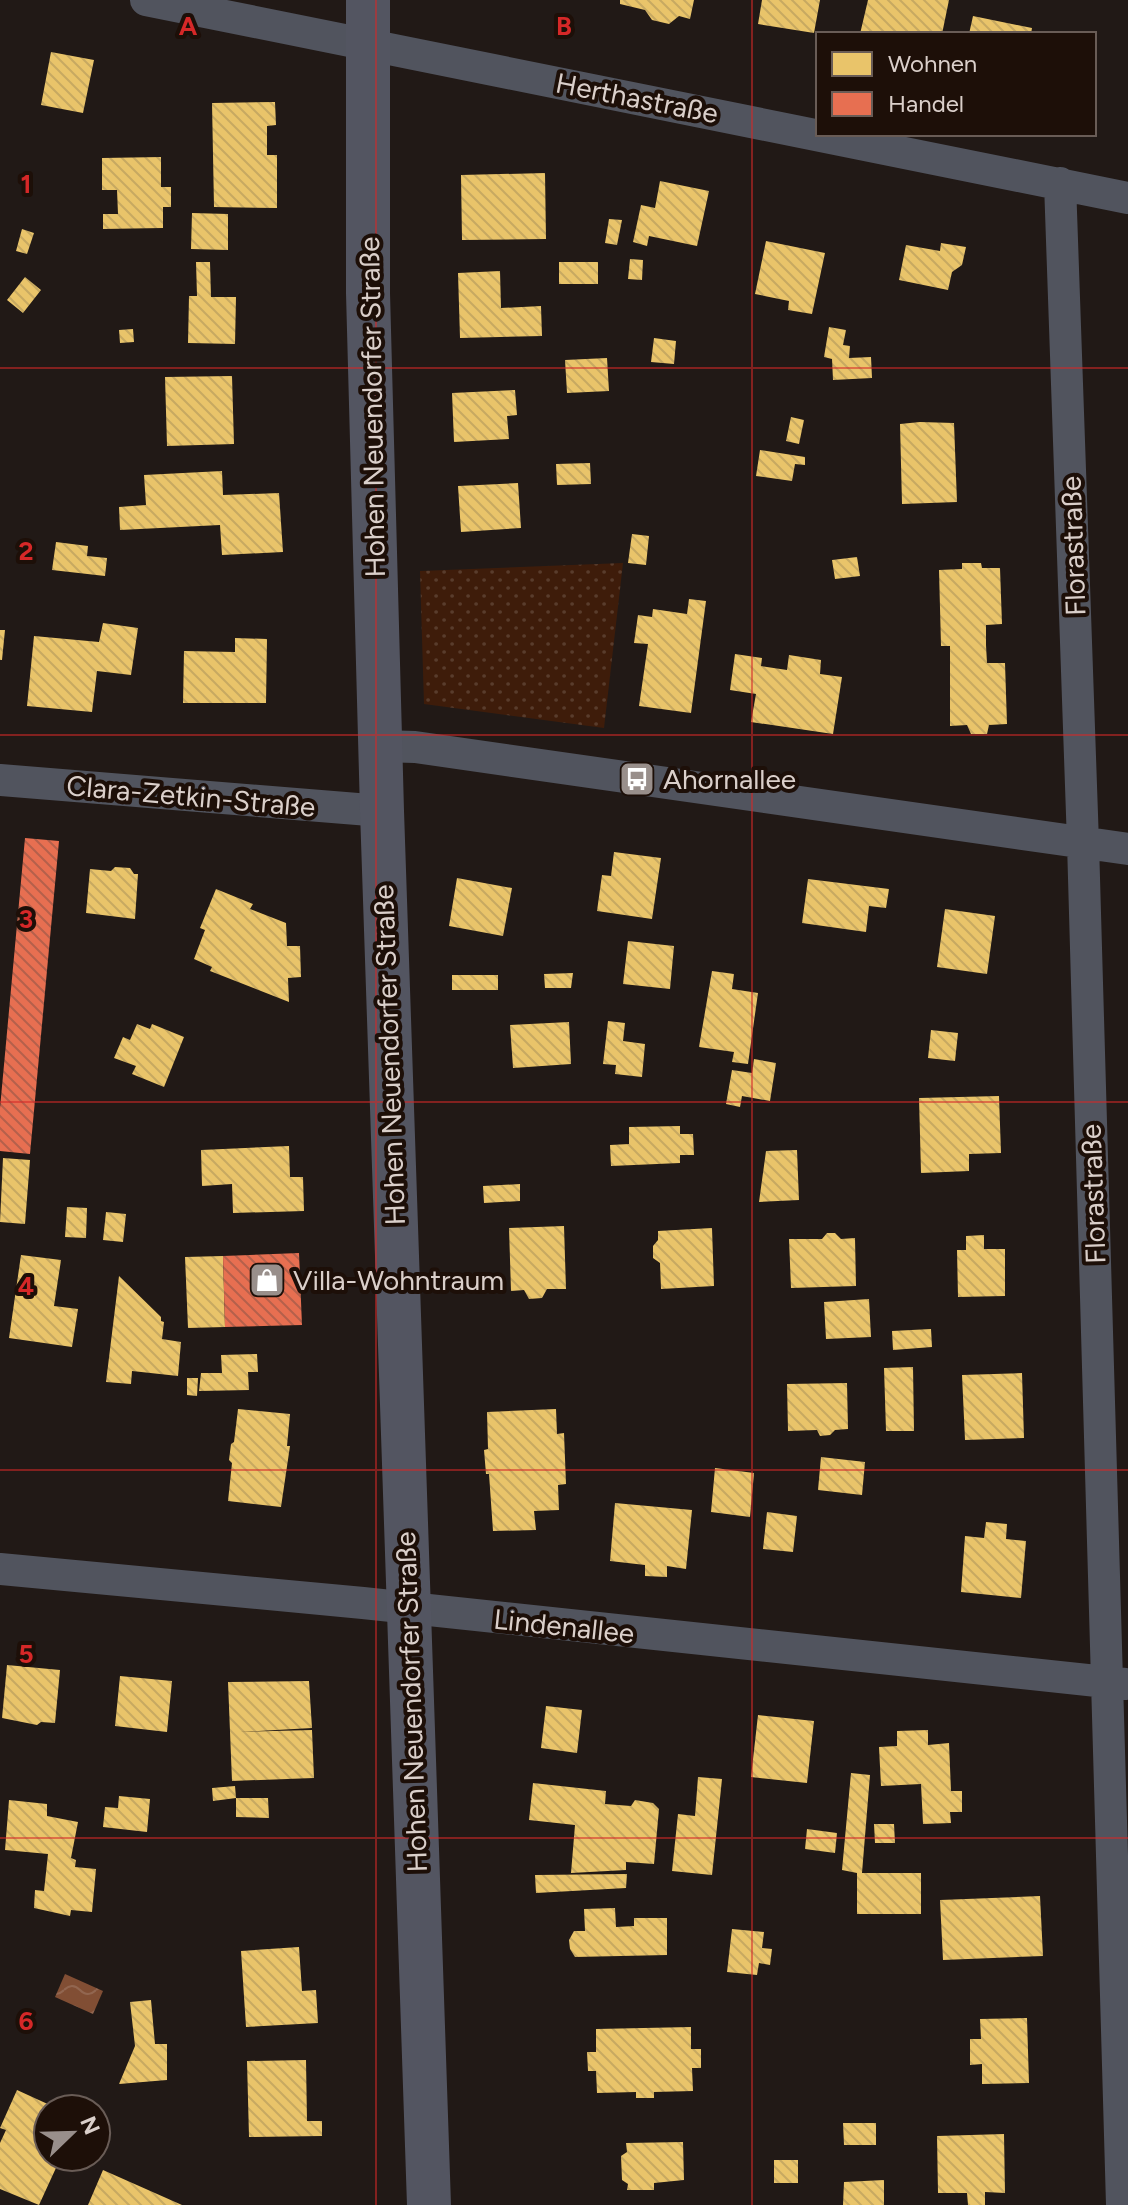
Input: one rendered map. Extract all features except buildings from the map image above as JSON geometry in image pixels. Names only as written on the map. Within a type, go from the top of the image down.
[{"type":"main road","name":"Hohen Neuendorfer Straße","points":[[368,0],[368,293],[380,746],[429,2205]]},
{"type":"street","name":"Herthastraße","points":[[146,0],[816,134]]},
{"type":"street","name":"Herthastraße","points":[[825,136],[1128,198]]},
{"type":"street","name":"Florastraße","points":[[1060,183],[1117,1684],[1122,2205]]},
{"type":"street","points":[[380,746],[415,747],[1128,849]]},
{"type":"street","name":"Clara-Zetkin-Straße","points":[[0,780],[382,811]]},
{"type":"street","name":"Lindenallee","points":[[0,1569],[407,1608],[1117,1684]]},
{"type":"shaded area","points":[[623,563],[604,728],[424,704],[420,571]]},
{"type":"water","points":[[65,1974],[103,1991],[93,2014],[55,1997]]},
{"type":"place","name":"Ahornallee","points":[[637,779]]},
{"type":"place","name":"Villa-Wohntraum","points":[[267,1280]]}]
